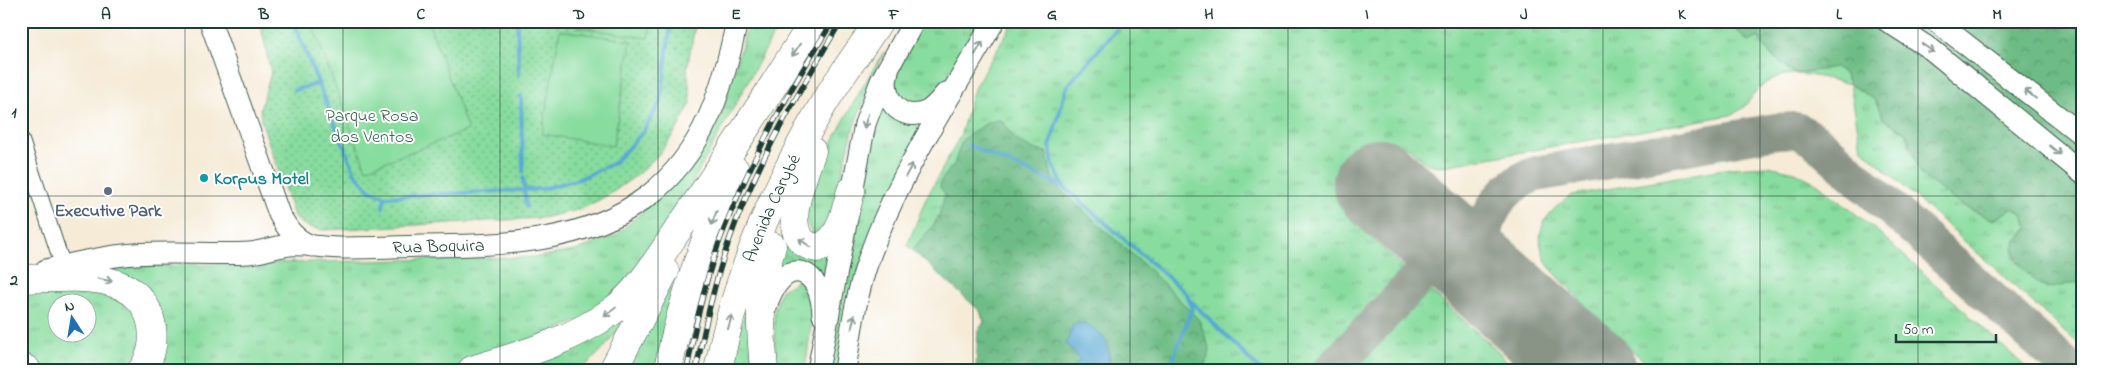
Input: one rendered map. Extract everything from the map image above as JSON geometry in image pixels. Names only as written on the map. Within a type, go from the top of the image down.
[{"type":"highway","points":[[472,370],[577,334],[613,311],[645,277],[704,192],[814,21]]},
{"type":"highway","points":[[851,191],[834,239],[823,247],[817,248],[804,243],[798,237],[793,223],[805,172],[828,110],[855,58],[879,21]]},
{"type":"highway","name":"Avenida Carybé","points":[[718,370],[734,307],[759,231],[799,148],[824,103],[855,58]]},
{"type":"highway","points":[[668,370],[676,331],[717,210],[746,144],[779,78]]},
{"type":"highway","points":[[763,361],[760,307],[761,288],[799,148]]},
{"type":"highway","points":[[614,370],[704,192]]},
{"type":"highway","points":[[21,278],[107,280],[133,294],[147,311],[153,333],[153,345],[150,356],[142,370]]},
{"type":"highway","points":[[593,370],[614,345],[660,280]]},
{"type":"highway","points":[[21,367],[27,370]]},
{"type":"main road","points":[[210,21],[279,214],[293,236],[302,242],[317,247]]},
{"type":"main road","name":"Rua Boquira","points":[[21,278],[63,266],[133,254],[265,251],[288,246],[461,246],[562,235],[588,228],[614,217],[648,196],[691,151],[716,104],[728,67],[737,21]]},
{"type":"main road","points":[[818,370],[859,150],[873,98],[914,21]]},
{"type":"main road","points":[[845,370],[852,323],[868,258],[898,190],[994,21]]},
{"type":"main road","points":[[1888,21],[1932,50],[2082,173]]},
{"type":"main road","points":[[1936,21],[2082,135]]},
{"type":"main road","points":[[892,60],[885,84],[888,97],[897,109],[911,114],[919,114],[934,107],[964,74]]},
{"type":"main road","points":[[265,251],[276,243],[280,236],[279,214]]},
{"type":"main road","points":[[763,361],[764,320],[769,297],[778,281],[790,273],[806,274],[812,278],[819,289],[824,342]]},
{"type":"street","points":[[21,139],[63,266]]},
{"type":"green space","name":"Parque Rosa dos Ventos","points":[[260,21],[696,21],[687,68],[691,103],[676,131],[658,155],[637,175],[610,194],[582,209],[542,218],[323,230],[304,224],[294,216],[261,120],[260,110],[271,73]]},
{"type":"green space","points":[[311,21],[428,21],[468,130],[366,169]]},
{"type":"green space","points":[[580,21],[651,21],[648,38],[579,27]]},
{"type":"green space","points":[[749,21],[781,21],[673,218],[647,261],[600,312],[486,359],[450,370],[149,370],[159,342],[100,267],[536,257],[575,251],[617,235],[686,171],[721,115]]},
{"type":"green space","points":[[922,21],[981,21],[940,89],[934,96],[916,106],[899,100],[894,78]]},
{"type":"green space","points":[[1014,21],[1726,21],[1749,42],[1758,37],[1768,52],[1795,74],[1835,66],[1843,72],[1850,84],[1816,76],[1792,74],[1781,76],[1761,87],[1744,107],[1730,115],[1450,165],[1436,166],[1426,163],[1408,147],[1346,215],[1409,272],[1409,276],[1321,370],[1203,370],[1210,350],[1199,320],[1155,275],[1058,188],[1052,178],[1046,152],[1031,148],[1020,142],[1002,121],[987,123],[962,141],[954,165],[942,179],[940,187],[946,193],[938,217],[929,232],[912,250],[907,246],[925,201],[960,136],[975,86]]},
{"type":"green space","points":[[1726,21],[2082,21],[2082,286],[2076,282],[2047,289],[2028,274],[2018,262],[2015,248],[2016,240],[2023,236],[2028,226],[2021,213],[2012,208],[1994,220],[1961,205],[1920,174],[1906,133],[1884,119],[1875,100],[1850,84],[1843,72],[1835,67],[1795,74],[1768,52],[1759,37],[1749,42]]},
{"type":"green space","points":[[560,30],[631,41],[613,146],[542,134]]},
{"type":"green space","points":[[884,52],[855,123],[828,227],[825,233],[812,235],[805,217],[807,203],[814,183],[837,133]]},
{"type":"green space","points":[[1850,84],[1875,100],[1884,119],[1906,133],[1911,153],[1961,205],[1994,220],[2012,208],[2021,213],[2028,226],[2013,249],[2016,261],[2047,289],[2076,282],[2082,286],[2082,347],[1861,148]]},
{"type":"green space","points":[[880,107],[887,112],[925,121],[836,370],[829,370],[862,178]]},
{"type":"green space","points":[[997,120],[1002,121],[1020,142],[1031,148],[1046,152],[1052,178],[1058,188],[1155,275],[1199,320],[1210,350],[1203,370],[976,370],[978,331],[984,322],[980,311],[912,250],[938,220],[945,194],[940,187],[942,179],[954,165],[962,140],[987,123]]},
{"type":"green space","points":[[1768,166],[1795,172],[1818,184],[1876,230],[2029,370],[1654,370],[1608,329],[1549,267],[1541,245],[1540,235],[1542,226],[1553,210],[1572,195],[1730,168]]},
{"type":"green space","points":[[784,232],[833,254],[828,280],[815,269],[801,264],[787,264],[771,271]]},
{"type":"green space","points":[[798,281],[807,288],[813,312],[805,370],[776,370],[774,312],[781,290]]},
{"type":"green space","points":[[92,285],[136,310],[145,335],[129,370],[49,370],[21,358],[21,287]]},
{"type":"green space","points":[[1421,285],[1424,285],[1498,351],[1514,370],[1342,370]]},
{"type":"green space","points":[[669,287],[675,289],[656,370],[623,370]]},
{"type":"green space","points":[[746,308],[750,309],[752,370],[730,370]]},
{"type":"green space","points":[[618,319],[622,324],[604,348],[581,370],[497,370]]},
{"type":"water","points":[[1084,323],[1103,336],[1106,341],[1109,353],[1109,370],[1071,370],[1080,360],[1066,344],[1073,324]]},
{"type":"waterway","points":[[293,21],[355,173],[370,190],[385,197],[542,189],[579,179],[614,163],[643,132],[661,101],[671,21]]},
{"type":"waterway","points":[[517,21],[519,75]]},
{"type":"waterway","points":[[1124,21],[1067,86],[1050,146],[1053,165],[1064,187],[1187,294],[1192,309],[1169,370]]},
{"type":"waterway","points":[[294,90],[318,84]]},
{"type":"waterway","points":[[521,96],[523,171]]},
{"type":"waterway","points":[[968,145],[1064,187]]},
{"type":"waterway","points":[[523,178],[526,207]]},
{"type":"waterway","points":[[383,207],[385,197]]},
{"type":"waterway","points":[[1191,301],[1260,370]]},
{"type":"taxiway","points":[[1510,297],[1493,276],[1487,260],[1486,229],[1490,214],[1498,201],[1508,190],[1521,181],[1536,174],[1776,131],[1796,130],[1815,140],[2071,370]]},
{"type":"taxiway","points":[[1331,370],[1436,259],[1450,250],[1458,253]]},
{"type":"taxiway","points":[[1538,323],[1549,347],[1548,370]]},
{"type":"taxiway","points":[[1559,370],[1572,366],[1589,370]]},
{"type":"runway","points":[[1378,183],[1591,370]]},
{"type":"railway","points":[[687,370],[705,286],[732,209],[771,126],[833,21]]},
{"type":"railway","points":[[696,370],[714,289],[740,212],[779,128],[841,21]]},
{"type":"place","name":"Korpus Motel","points":[[204,178]]},
{"type":"place","name":"Executive Park","points":[[108,191]]}]
